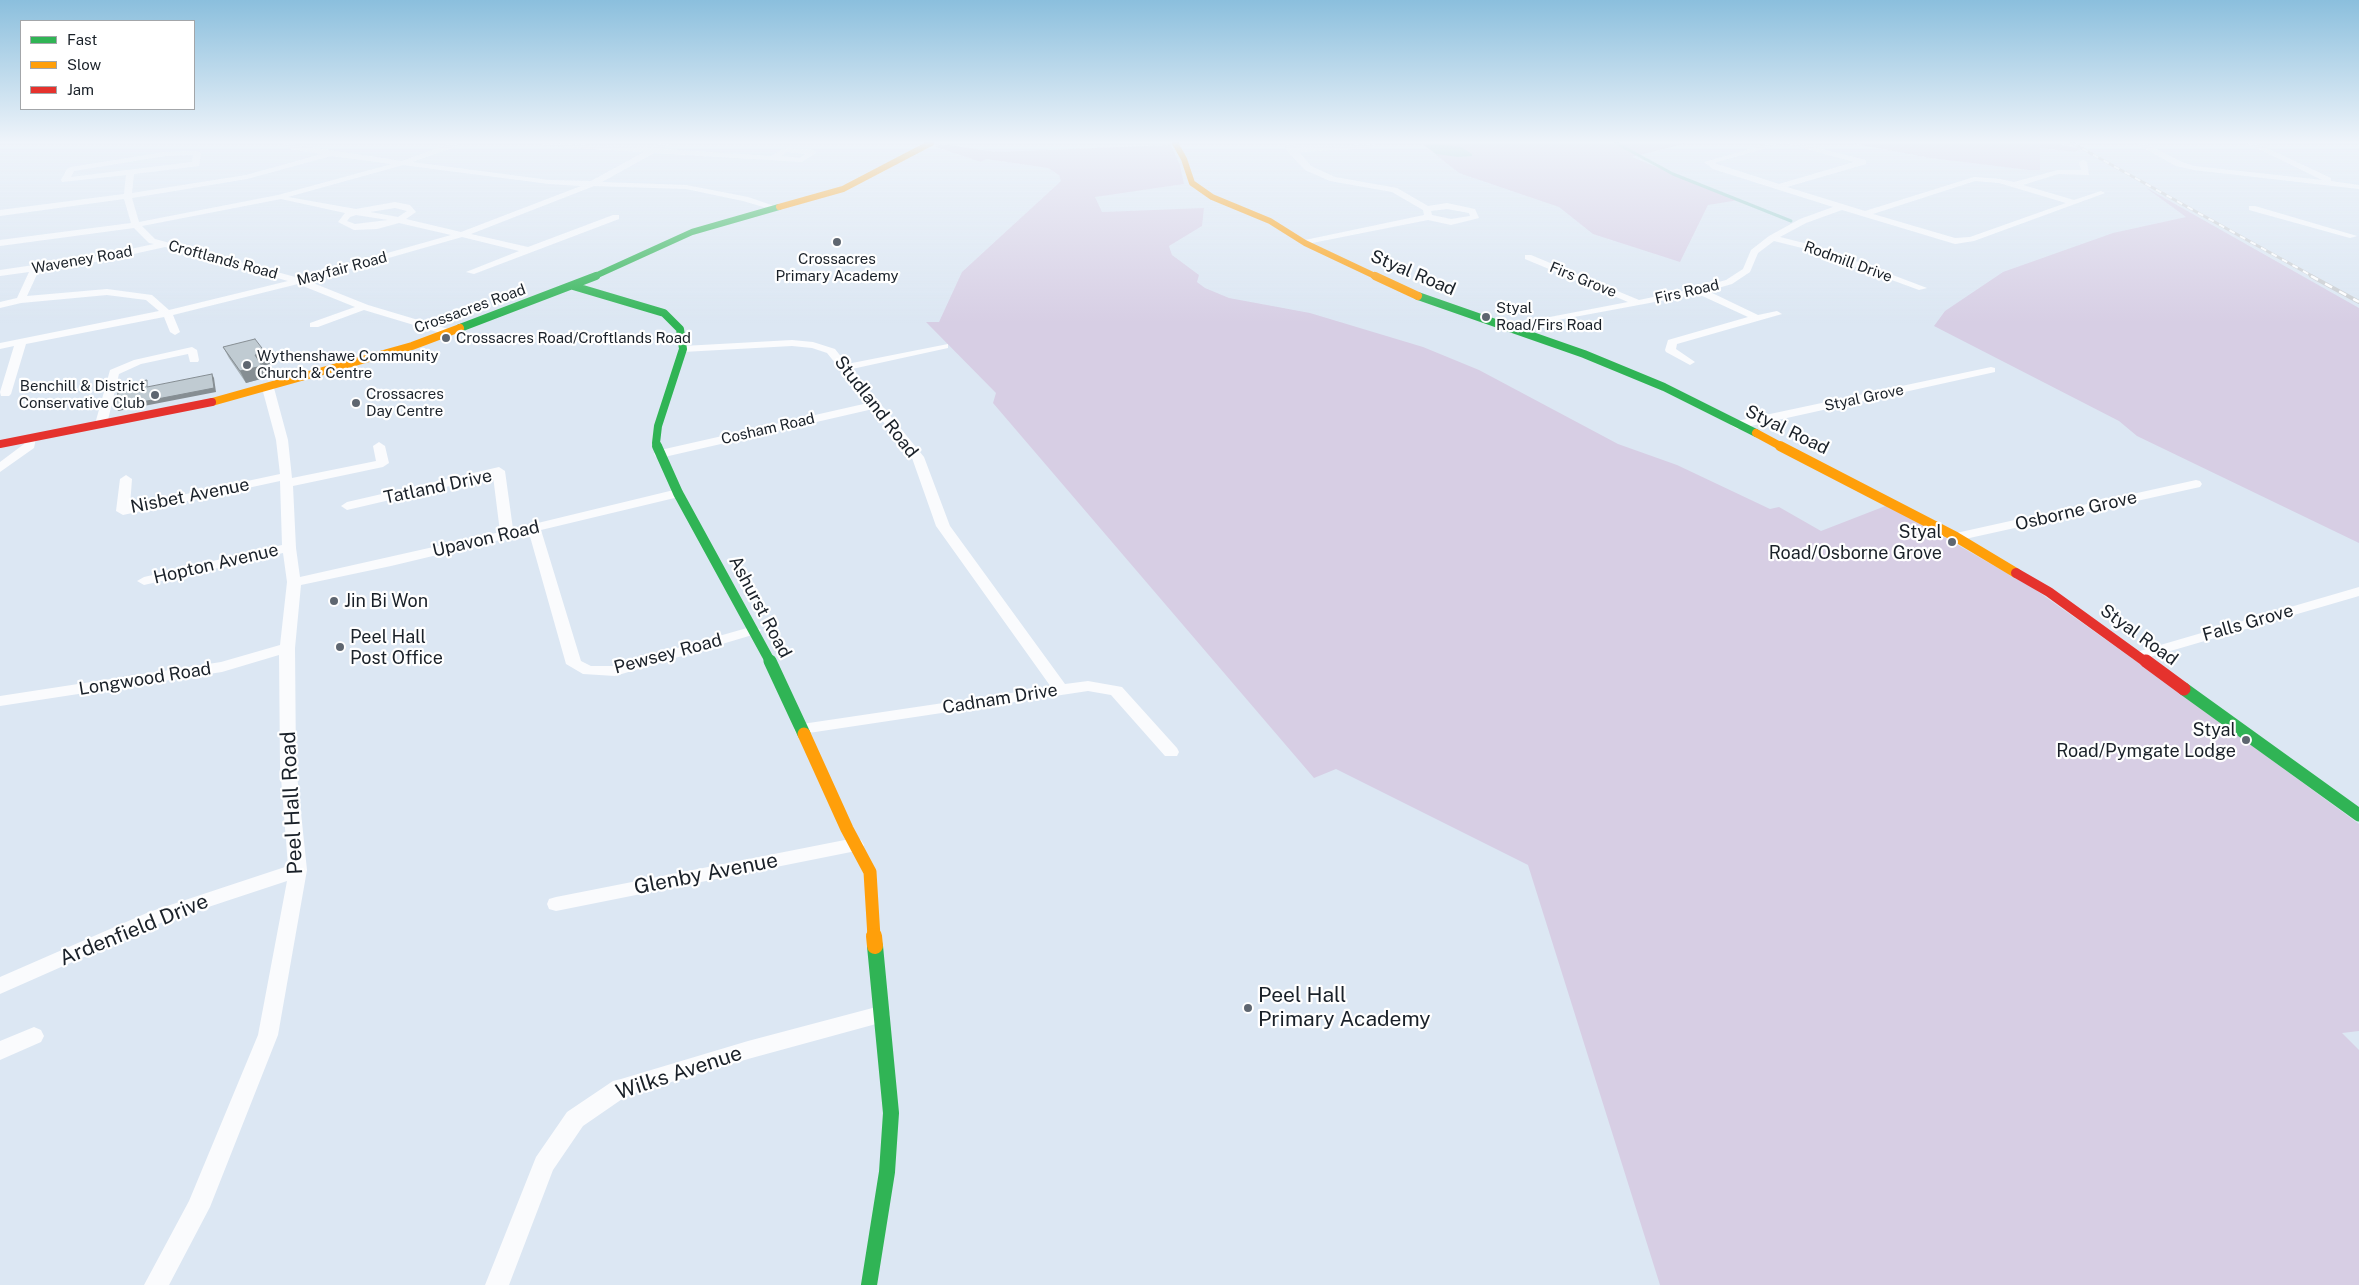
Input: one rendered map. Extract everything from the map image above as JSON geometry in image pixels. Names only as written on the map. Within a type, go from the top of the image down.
[{"type":"street","points":[[0,213],[86,203]]},
{"type":"street","points":[[129,203],[136,225]]},
{"type":"street","points":[[0,243],[136,225],[252,203]]},
{"type":"street","points":[[306,203],[399,220],[527,250]]},
{"type":"street","name":"Mayfair Road","points":[[0,346],[167,313],[299,281],[464,234],[544,203]]},
{"type":"street","points":[[757,203],[774,209]]},
{"type":"street","name":"Crossacres Road","points":[[0,444],[172,411],[268,388],[391,353],[451,333],[573,286],[692,232],[795,203]]},
{"type":"street","name":"Styal Road","points":[[1226,203],[1270,221],[1304,243],[1422,298],[1584,354],[1664,387],[1854,482],[1956,537],[2049,592],[2359,815]]},
{"type":"street","points":[[1304,243],[1428,213],[1413,203]]},
{"type":"street","points":[[1828,203],[1945,240],[1964,240],[2070,203]]},
{"type":"street","points":[[1864,214],[1899,203]]},
{"type":"street","points":[[395,205],[410,208],[412,212],[399,220],[365,227],[354,227],[342,222],[347,215],[356,212],[395,205]]},
{"type":"street","name":"Firs Road","points":[[1508,328],[1699,291],[1729,282],[1747,270],[1754,252],[1772,238],[1804,221],[1841,207]]},
{"type":"street","points":[[2252,208],[2356,239]]},
{"type":"street","points":[[471,272],[616,217]]},
{"type":"street","name":"Croftlands Road","points":[[136,225],[152,241],[299,281],[364,307],[451,333]]},
{"type":"street","name":"Rodmill Drive","points":[[1772,238],[1813,248],[1922,288]]},
{"type":"street","name":"Waveney Road","points":[[0,273],[102,258],[163,244]]},
{"type":"street","name":"Firs Grove","points":[[1528,257],[1639,303]]},
{"type":"street","points":[[21,300],[35,268]]},
{"type":"street","points":[[573,286],[664,313],[680,329],[683,348]]},
{"type":"street","points":[[1699,291],[1757,318]]},
{"type":"street","points":[[0,305],[21,300],[107,292],[149,297],[167,313],[175,332]]},
{"type":"street","points":[[314,325],[364,307]]},
{"type":"street","points":[[1657,348],[1671,346],[1757,318],[1777,314]]},
{"type":"street","points":[[5,394],[21,342]]},
{"type":"street","name":"Studland Road","points":[[683,348],[792,344],[813,345],[831,351],[918,457],[943,526],[1061,690]]},
{"type":"street","points":[[846,367],[944,346]]},
{"type":"street","points":[[1671,346],[1690,362]]},
{"type":"street","name":"Ashurst Road","points":[[683,348],[658,426],[656,443],[678,493],[754,630],[855,845],[870,872],[880,1015],[891,1113],[887,1172],[869,1285]]},
{"type":"street","points":[[101,424],[114,372],[138,362],[192,350],[194,360]]},
{"type":"street","name":"Styal Grove","points":[[1737,425],[1991,370]]},
{"type":"street","name":"Peel Hall Road","points":[[156,1285],[198,1207],[268,1035],[298,870],[288,765],[287,648],[294,582],[289,548],[287,479],[282,440],[268,388]]},
{"type":"street","name":"Cosham Road","points":[[660,454],[876,405]]},
{"type":"street","points":[[0,468],[30,445],[30,438]]},
{"type":"street","points":[[287,479],[383,463],[379,446]]},
{"type":"street","name":"Tatland Drive","points":[[347,506],[499,471],[507,534]]},
{"type":"street","name":"Nisbet Avenue","points":[[126,479],[123,511],[287,479]]},
{"type":"street","name":"Osborne Grove","points":[[1956,537],[2196,484]]},
{"type":"street","name":"Upavon Road","points":[[294,582],[534,528],[678,493]]},
{"type":"street","name":"Pewsey Road","points":[[534,528],[574,664],[588,671],[615,671],[754,630]]},
{"type":"street","name":"Hopton Avenue","points":[[144,581],[289,548]]},
{"type":"street","name":"Falls Grove","points":[[2138,656],[2359,591]]},
{"type":"street","name":"Longwood Road","points":[[0,701],[222,667],[287,648]]},
{"type":"street","name":"Cadnam Drive","points":[[802,730],[1088,686],[1116,691],[1171,752]]},
{"type":"street","name":"Glenby Avenue","points":[[556,904],[855,845]]},
{"type":"street","name":"Ardenfield Drive","points":[[0,986],[156,917],[298,870]]},
{"type":"street","name":"Wilks Avenue","points":[[497,1285],[544,1164],[575,1119],[621,1088],[748,1050],[880,1015]]},
{"type":"street","points":[[0,1051],[34,1036]]},
{"type":"shaded area","points":[[1037,203],[1098,203],[1102,212],[1204,208],[1202,226],[1169,246],[1172,255],[1199,275],[1197,282],[1205,288],[1229,298],[1310,313],[1423,347],[1479,370],[1618,444],[1677,465],[1770,509],[1779,507],[1821,531],[1888,505],[2033,588],[2171,686],[2359,824],[2359,1031],[2342,1033],[2359,1050],[2359,1285],[1660,1285],[1528,865],[1336,769],[1314,778],[993,403],[996,393],[926,322],[939,322],[962,272]]},
{"type":"shaded area","points":[[1547,203],[1721,203],[1708,205],[1680,262],[1593,234],[1559,207]]},
{"type":"shaded area","points":[[2167,203],[2173,203],[2359,308],[2359,543],[2137,436],[2119,421],[1934,326],[1945,311],[2003,272],[2113,233],[2186,217]]},
{"type":"building","points":[[255,339],[265,352],[255,355],[262,366],[240,371],[223,347]]},
{"type":"building","name":"Benchill & District Conservative Club","points":[[212,374],[214,388],[116,407],[119,385],[147,380],[147,387]]},
{"type":"waterway","points":[[1746,203],[1791,221]]},
{"type":"railway","points":[[2180,203],[2314,277]]},
{"type":"railway","points":[[2311,276],[2359,302]]},
{"type":"traffic: fast","points":[[460,328],[573,286],[692,232],[779,207]]},
{"type":"traffic: fast","points":[[573,286],[664,313],[680,329],[683,349],[658,426],[656,443],[678,493],[780,680],[804,734]]},
{"type":"traffic: fast","points":[[1418,296],[1584,354],[1664,387],[1756,433]]},
{"type":"traffic: fast","points":[[2184,689],[2359,815]]},
{"type":"traffic: fast","points":[[869,1285],[887,1172],[891,1113],[880,1015],[875,946]]},
{"type":"traffic: slow","points":[[779,207],[793,203]]},
{"type":"traffic: slow","points":[[1226,203],[1270,221],[1305,243],[1418,296]]},
{"type":"traffic: slow","points":[[212,402],[268,388],[412,346],[460,328]]},
{"type":"traffic: slow","points":[[1756,433],[1956,537],[2016,573]]},
{"type":"traffic: slow","points":[[804,734],[847,829],[870,872],[875,946]]},
{"type":"traffic: jam","points":[[0,444],[212,402]]},
{"type":"traffic: jam","points":[[2016,573],[2049,592],[2184,689]]},
{"type":"place","name":"Crossacres Primary Academy","points":[[837,242]]},
{"type":"place","name":"Styal Road/Firs Road","points":[[1486,317]]},
{"type":"place","name":"Crossacres Road/Croftlands Road","points":[[446,338]]},
{"type":"place","name":"Wythenshawe Community Church & Centre","points":[[247,365]]},
{"type":"place","name":"Benchill & District Conservative Club","points":[[155,395]]},
{"type":"place","name":"Crossacres Day Centre","points":[[356,403]]},
{"type":"place","name":"Styal Road/Osborne Grove","points":[[1952,542]]},
{"type":"place","name":"Jin Bi Won","points":[[334,601]]},
{"type":"place","name":"Peel Hall Post Office","points":[[340,647]]},
{"type":"place","name":"Styal Road/Pymgate Lodge","points":[[2246,740]]},
{"type":"place","name":"Peel Hall Primary Academy","points":[[1248,1008]]}]
